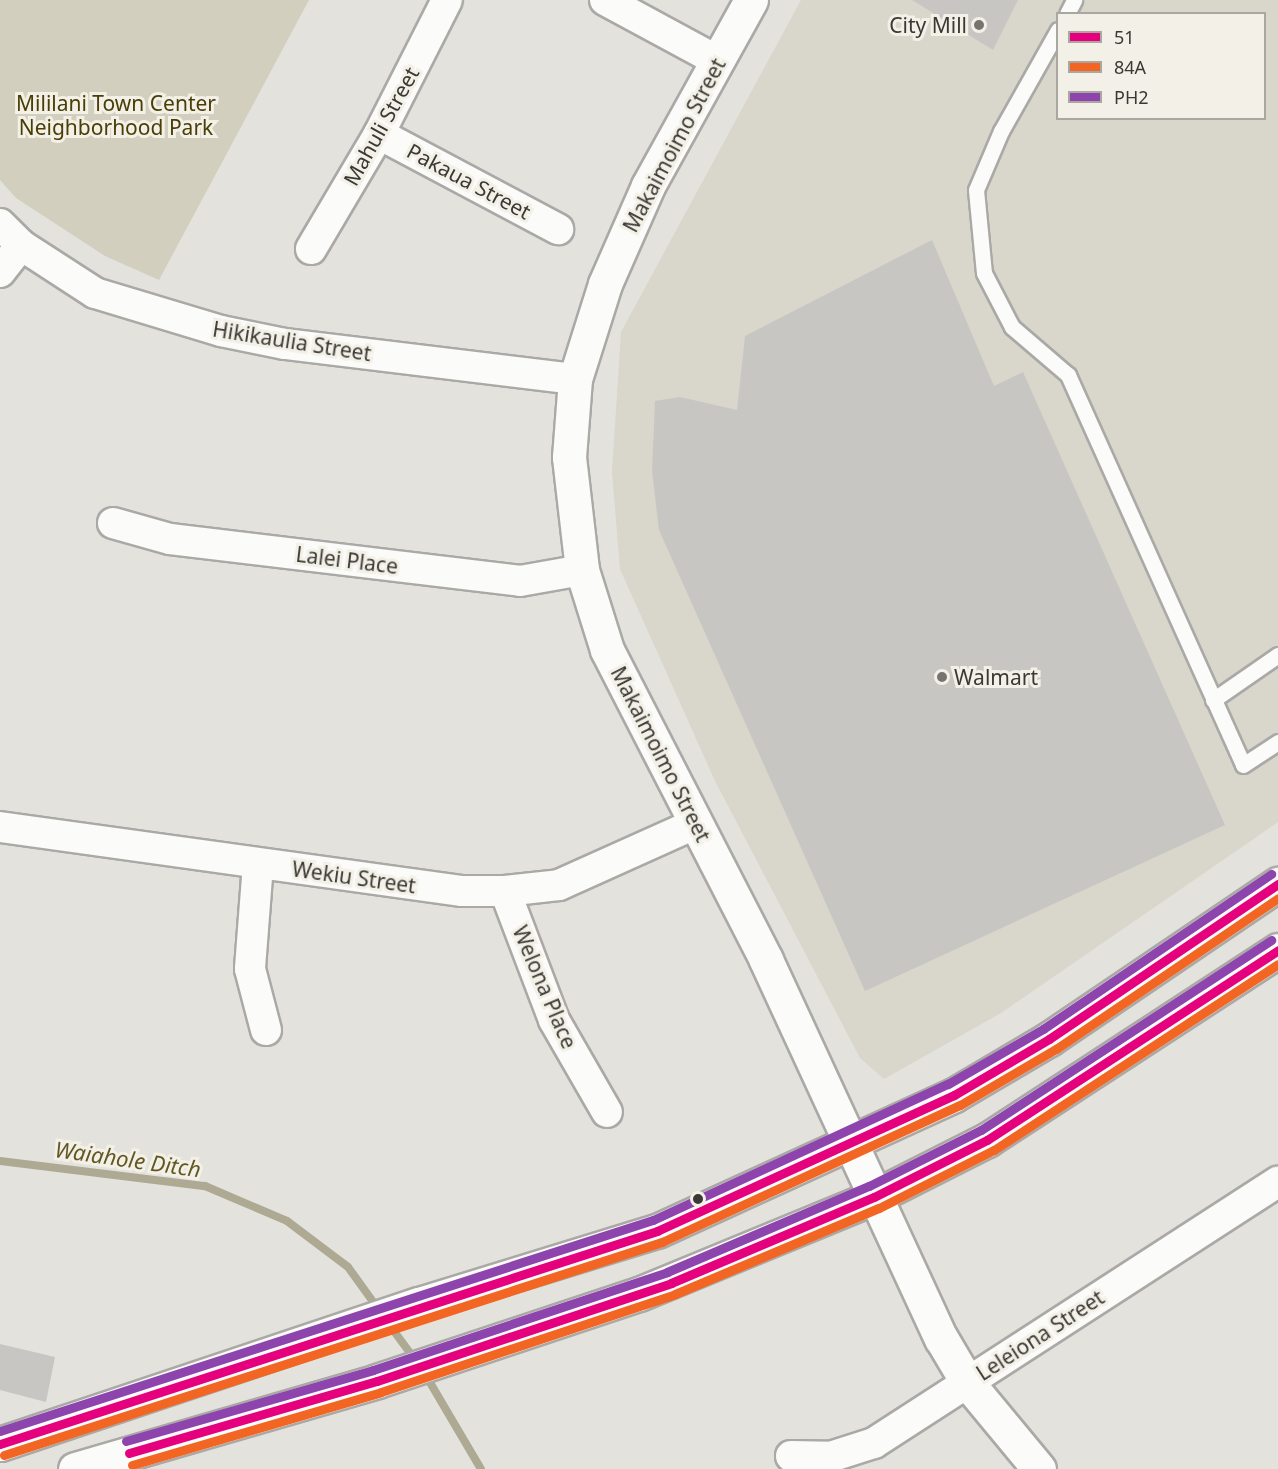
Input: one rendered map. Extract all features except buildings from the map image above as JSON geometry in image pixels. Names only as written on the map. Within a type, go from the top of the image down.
[{"type":"main road","name":"Makaimoimo Street","points":[[751,0],[648,186],[605,284],[575,379],[569,457],[582,570],[607,650],[697,823],[853,1143],[874,1197],[967,1382],[1039,1469]]},
{"type":"main road","points":[[0,1444],[419,1304],[657,1231],[954,1095],[1049,1039],[1278,884]]},
{"type":"main road","points":[[75,1469],[377,1382],[671,1283],[874,1197],[987,1140],[1278,950]]},
{"type":"street","name":"Mahuli Street","points":[[311,249],[379,134],[447,0]]},
{"type":"street","points":[[605,0],[718,61]]},
{"type":"street","name":"Pakaua Street","points":[[379,134],[558,229]]},
{"type":"street","name":"Hikikaulia Street","points":[[0,224],[21,245],[95,293],[221,331],[285,344],[575,379]]},
{"type":"street","points":[[0,272],[21,245]]},
{"type":"street","name":"Lalei Place","points":[[113,523],[170,539],[520,581],[582,570]]},
{"type":"street","name":"Wekiu Street","points":[[0,827],[461,891],[505,891],[559,885],[697,823]]},
{"type":"street","points":[[258,864],[250,969],[266,1030]]},
{"type":"street","name":"Welona Place","points":[[505,891],[554,1020],[607,1112]]},
{"type":"street","name":"Leleiona Street","points":[[790,1456],[830,1456],[874,1443],[1278,1182]]},
{"type":"lane","points":[[1056,34],[976,190],[984,273],[1012,327],[1068,375],[1243,765],[1278,741]]},
{"type":"lane","points":[[1213,700],[1278,655]]},
{"type":"shaded area","points":[[801,0],[1278,0],[1278,822],[1001,1013],[884,1079],[860,1058],[715,781],[620,569],[612,472],[621,332]]},
{"type":"green space","name":"Mililani Town Center Neighborhood Park","points":[[0,0],[309,0],[159,280],[105,256],[16,198],[0,180]]},
{"type":"waterway","name":"Waiahole Ditch","points":[[0,1161],[205,1186],[287,1221],[348,1267],[379,1310]]},
{"type":"waterway","name":"Waiahole Ditch","points":[[388,1323],[416,1361]]},
{"type":"waterway","name":"Waiahole Ditch","points":[[425,1374],[481,1469]]},
{"type":"transit line","name":"PH2","points":[[0,1431],[653,1220],[948,1084],[1043,1029],[1271,874]]},
{"type":"transit line","name":"51","points":[[0,1444],[657,1231],[954,1095],[1049,1039],[1278,884]]},
{"type":"transit line","name":"84A","points":[[4,1455],[662,1242],[960,1105],[1056,1049],[1278,898]]},
{"type":"transit line","name":"PH2","points":[[126,1441],[373,1370],[667,1272],[869,1186],[981,1130],[1271,940]]},
{"type":"transit line","name":"51","points":[[129,1453],[377,1381],[671,1283],[874,1197],[987,1140],[1278,950]]},
{"type":"transit line","name":"84A","points":[[132,1465],[381,1392],[675,1294],[879,1208],[994,1150],[1278,964]]},
{"type":"place","name":"City Mill","points":[[979,25]]},
{"type":"place","name":"Walmart","points":[[942,677]]}]
